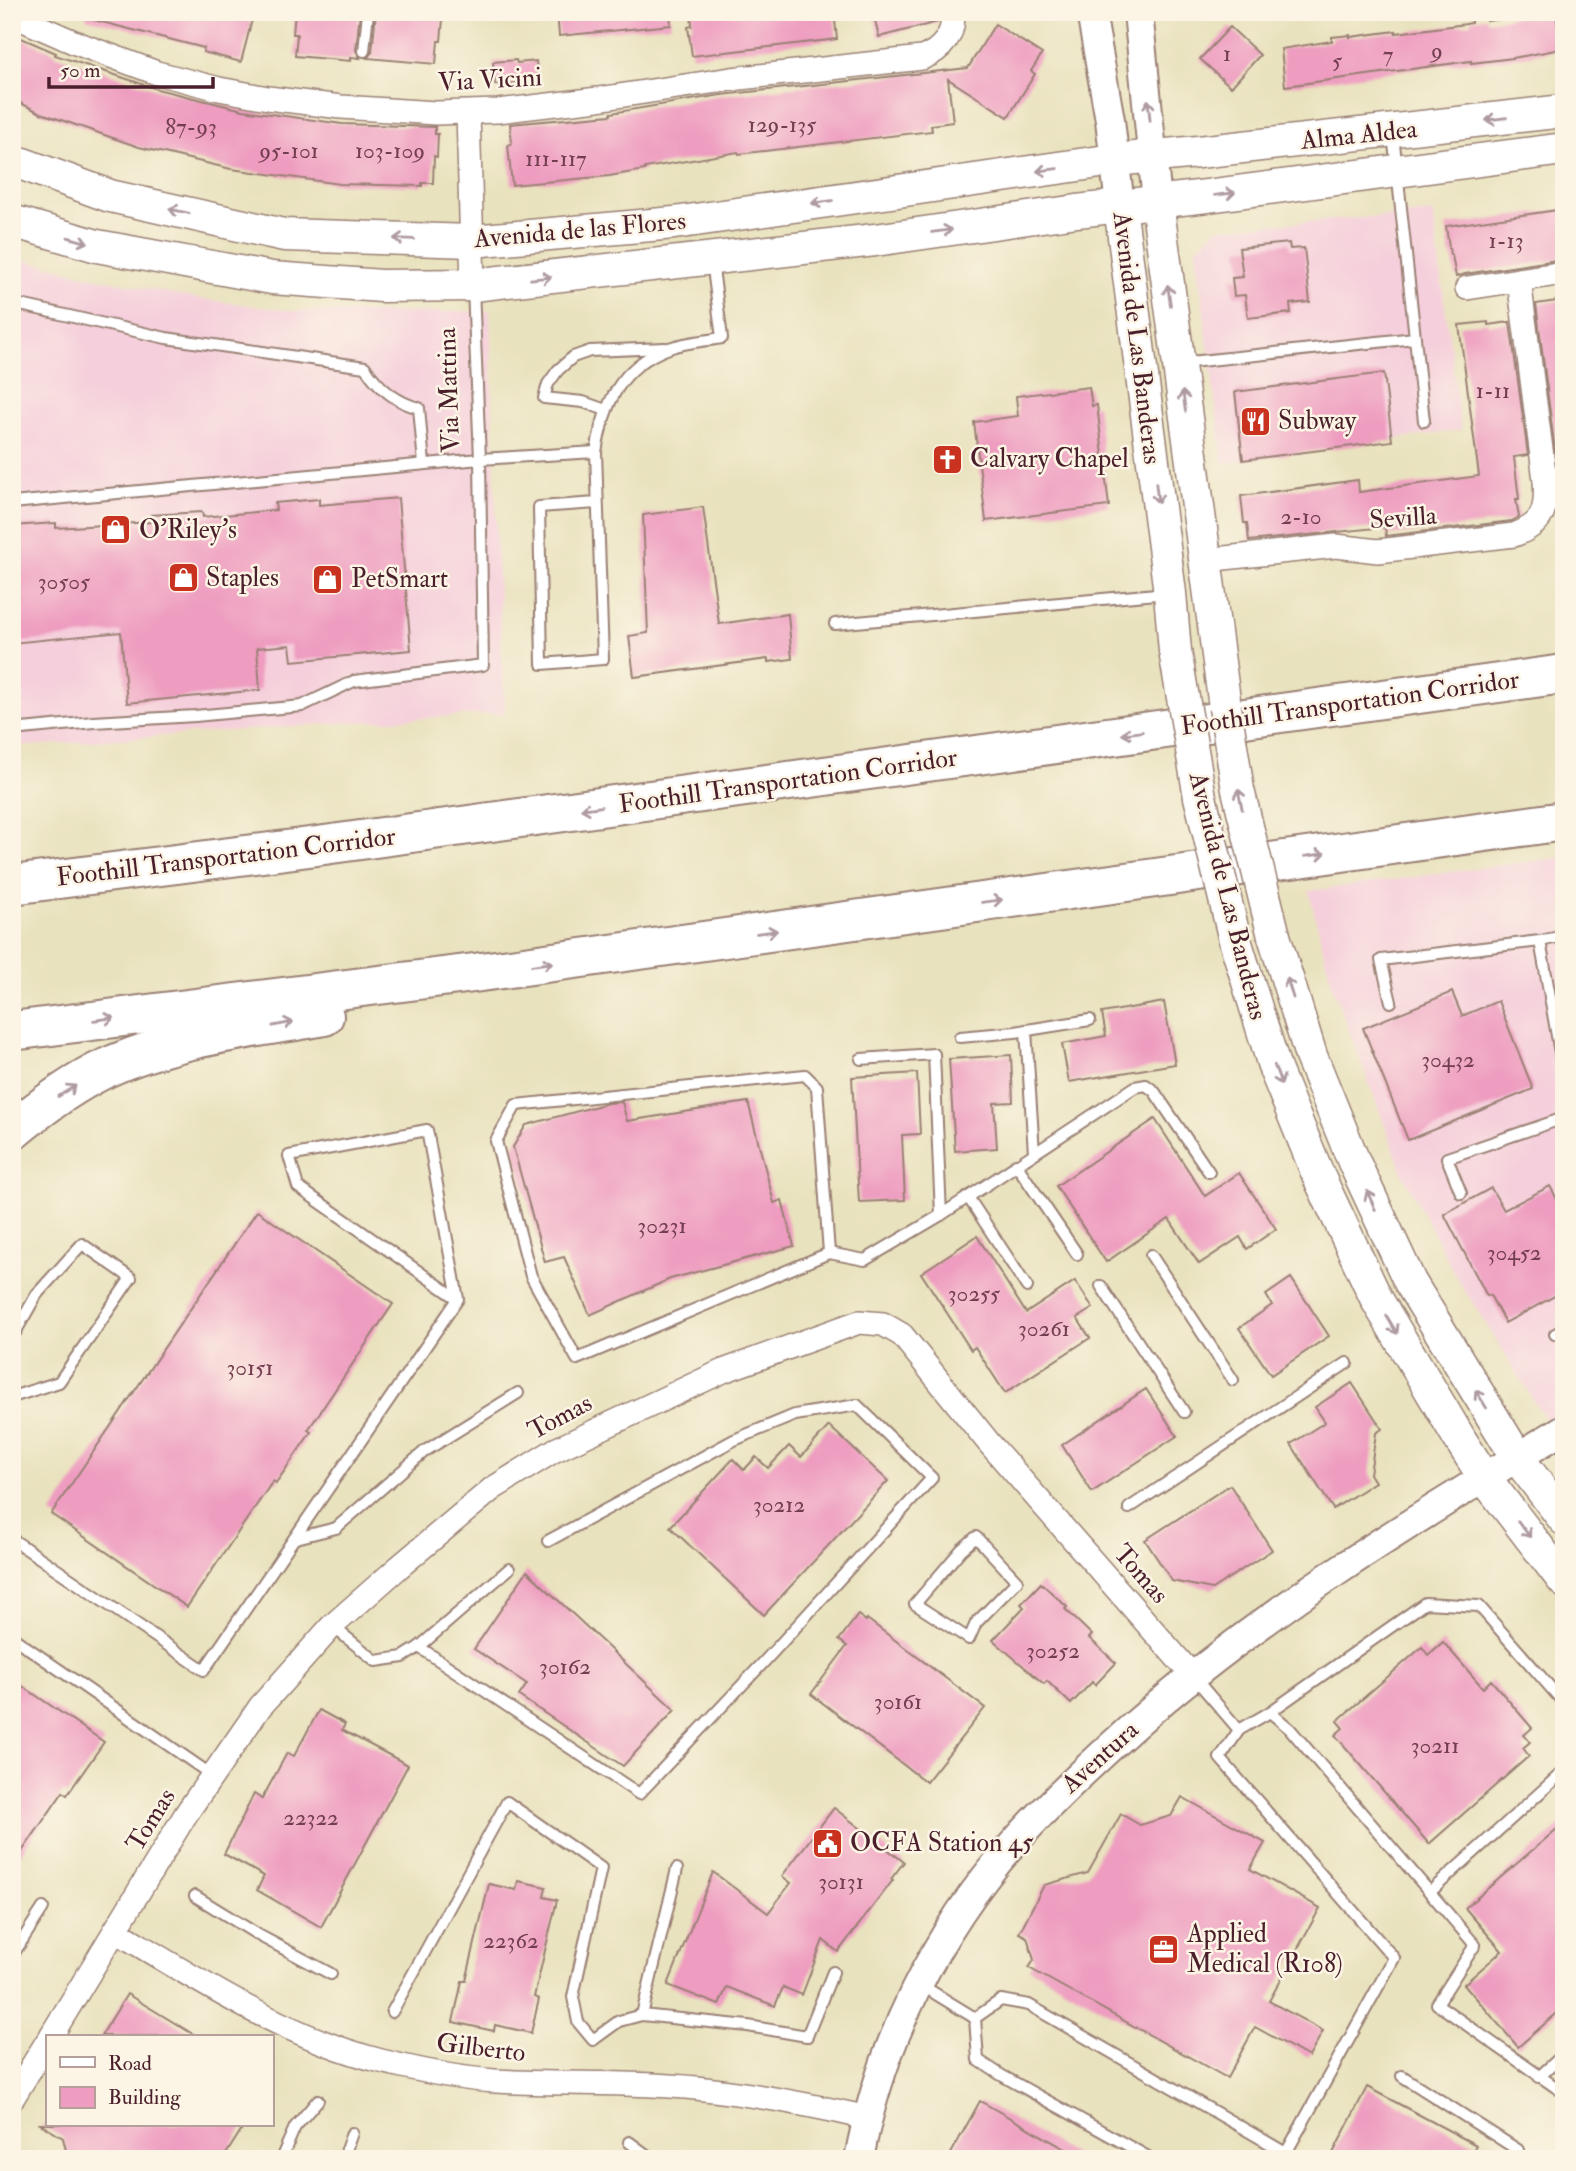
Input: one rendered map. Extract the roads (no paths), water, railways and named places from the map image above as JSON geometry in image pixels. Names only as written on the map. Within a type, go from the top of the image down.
[{"type":"highway","name":"Foothill Transportation Corridor","points":[[12,885],[317,846],[1564,674]]},
{"type":"highway","points":[[12,1031],[474,973],[1564,821]]},
{"type":"highway","points":[[12,864],[284,837],[317,846]]},
{"type":"highway","points":[[12,1130],[64,1092],[105,1069],[142,1054],[192,1041],[420,998],[474,973]]},
{"type":"main road","name":"Alma Aldea","points":[[1154,156],[1564,111]]},
{"type":"main road","name":"Alma Aldea","points":[[1157,202],[1564,149]]},
{"type":"main road","name":"Avenida de las Flores","points":[[12,160],[110,196],[284,235],[472,242],[674,223],[1154,156]]},
{"type":"main road","name":"Avenida de las Flores","points":[[12,220],[97,246],[272,278],[382,286],[473,285],[887,239],[1157,202]]},
{"type":"main road","name":"Avenida de Las Banderas","points":[[1157,202],[1216,646],[1238,790],[1274,936],[1311,1056],[1410,1282],[1517,1457],[1564,1519]]},
{"type":"main road","name":"Avenida de Las Banderas","points":[[1120,206],[1170,593],[1175,651],[1200,797],[1235,940],[1275,1069],[1339,1222],[1377,1300],[1484,1477],[1564,1581]]},
{"type":"main road","points":[[1170,593],[1208,575]]},
{"type":"street","name":"Via Vicini","points":[[12,15],[76,43],[157,73],[219,89],[341,107],[468,113],[922,58],[934,54],[949,38],[952,12]]},
{"type":"street","name":"Avenida de Las Banderas","points":[[1091,12],[1110,120],[1120,206]]},
{"type":"street","name":"Avenida de Las Banderas","points":[[1138,12],[1157,202]]},
{"type":"street","name":"Via Mattina","points":[[468,113],[473,285]]},
{"type":"street","points":[[1467,288],[1564,273]]},
{"type":"street","name":"Sevilla","points":[[1208,575],[1336,546],[1378,551],[1514,536],[1529,530],[1541,517],[1554,479],[1519,280]]},
{"type":"street","name":"Tomas","points":[[52,2035],[186,1814],[260,1707],[332,1626],[470,1506],[555,1450],[723,1371],[859,1322],[883,1324],[902,1335],[989,1443],[1192,1675]]},
{"type":"street","name":"Aventura","points":[[859,2159],[886,2059],[919,1984],[955,1921],[1012,1845],[1050,1803],[1192,1675],[1335,1571],[1564,1429]]},
{"type":"street","name":"Gilberto","points":[[116,1931],[235,2003],[318,2040],[380,2060],[436,2073],[492,2081],[695,2088],[825,2108],[868,2118]]},
{"type":"street","points":[[12,2099],[46,2044]]},
{"type":"lane","points":[[364,51],[368,12]]},
{"type":"lane","points":[[1393,131],[1424,421]]},
{"type":"lane","points":[[606,410],[583,402],[544,398],[548,384],[558,370],[573,357],[590,351],[669,348],[722,338],[712,258]]},
{"type":"lane","name":"Via Mattina","points":[[12,730],[302,706],[354,681],[484,665],[473,285]]},
{"type":"lane","points":[[12,303],[166,338],[365,367],[395,399],[419,408],[424,464]]},
{"type":"lane","points":[[1179,363],[1355,342],[1415,338]]},
{"type":"lane","points":[[597,503],[539,507],[542,664],[603,659],[596,453],[599,431],[614,393],[625,377],[638,364],[669,348]]},
{"type":"lane","points":[[12,503],[480,459],[596,453]]},
{"type":"lane","points":[[835,624],[1170,593]]},
{"type":"lane","points":[[1391,1002],[1381,960],[1564,936]]},
{"type":"lane","points":[[1540,941],[1564,1075]]},
{"type":"lane","points":[[960,1037],[1090,1020]]},
{"type":"lane","points":[[1026,1030],[1034,1153]]},
{"type":"lane","points":[[861,1059],[934,1054],[941,1215]]},
{"type":"lane","points":[[829,1253],[817,1087],[805,1075],[516,1105],[496,1141],[531,1276],[577,1359],[829,1253],[865,1260],[941,1215],[1135,1087],[1146,1085],[1154,1091],[1209,1172]]},
{"type":"lane","points":[[1461,1194],[1447,1158],[1564,1118]]},
{"type":"lane","points":[[12,1539],[204,1670],[458,1299],[427,1130],[289,1156],[299,1187],[458,1299]]},
{"type":"lane","points":[[1016,1164],[1077,1254]]},
{"type":"lane","points":[[968,1196],[1027,1287]]},
{"type":"lane","points":[[12,1338],[37,1294],[82,1244],[131,1278],[59,1382],[12,1397]]},
{"type":"lane","points":[[1151,1255],[1233,1380]]},
{"type":"lane","points":[[1101,1286],[1184,1412]]},
{"type":"lane","points":[[1129,1508],[1347,1363]]},
{"type":"lane","points":[[296,1538],[336,1528],[425,1451],[518,1394]]},
{"type":"lane","points":[[419,1647],[639,1794],[932,1478],[857,1405],[795,1415],[734,1440],[548,1541]]},
{"type":"lane","points":[[976,1537],[1017,1581],[976,1623],[969,1639],[915,1604],[961,1550],[976,1537]]},
{"type":"lane","points":[[332,1626],[376,1661],[403,1657],[419,1647],[509,1569]]},
{"type":"lane","points":[[975,2018],[1002,2000],[1029,2005],[1286,2153],[1394,1958],[1220,1758],[1239,1730],[1270,1713],[1425,1603],[1479,1606],[1564,1703]]},
{"type":"lane","points":[[12,1637],[213,1776]]},
{"type":"lane","points":[[1192,1675],[1239,1730]]},
{"type":"lane","points":[[1270,1713],[1290,1729],[1475,1945],[1437,2004],[1564,2093]]},
{"type":"lane","points":[[1430,1892],[1564,1771]]},
{"type":"lane","points":[[391,2012],[507,1802],[601,1868],[573,1997],[578,2022],[593,2040],[619,2021],[642,2015],[748,2026],[807,2036],[833,1972]]},
{"type":"lane","points":[[642,2015],[677,1869]]},
{"type":"lane","points":[[195,1896],[331,1975]]},
{"type":"lane","points":[[12,1956],[43,1908]]},
{"type":"lane","points":[[919,1984],[975,2018]]},
{"type":"lane","points":[[975,2018],[978,2060],[1152,2159]]},
{"type":"lane","points":[[1539,2077],[1564,2054]]},
{"type":"lane","points":[[1402,2076],[1518,2150],[1512,2159]]},
{"type":"lane","points":[[281,2159],[295,2127],[318,2100]]},
{"type":"lane","points":[[346,2159],[352,2133]]},
{"type":"lane","points":[[629,2142],[652,2159]]},
{"type":"place","name":"Subway","points":[[1255,421]]},
{"type":"place","name":"Calvary Chapel","points":[[947,459]]},
{"type":"place","name":"O'Riley's","points":[[116,530]]},
{"type":"place","name":"Staples","points":[[183,578]]},
{"type":"place","name":"PetSmart","points":[[328,579]]},
{"type":"place","name":"OCFA Station 45","points":[[827,1843]]},
{"type":"place","name":"Applied Medical (R108)","points":[[1164,1949]]}]
